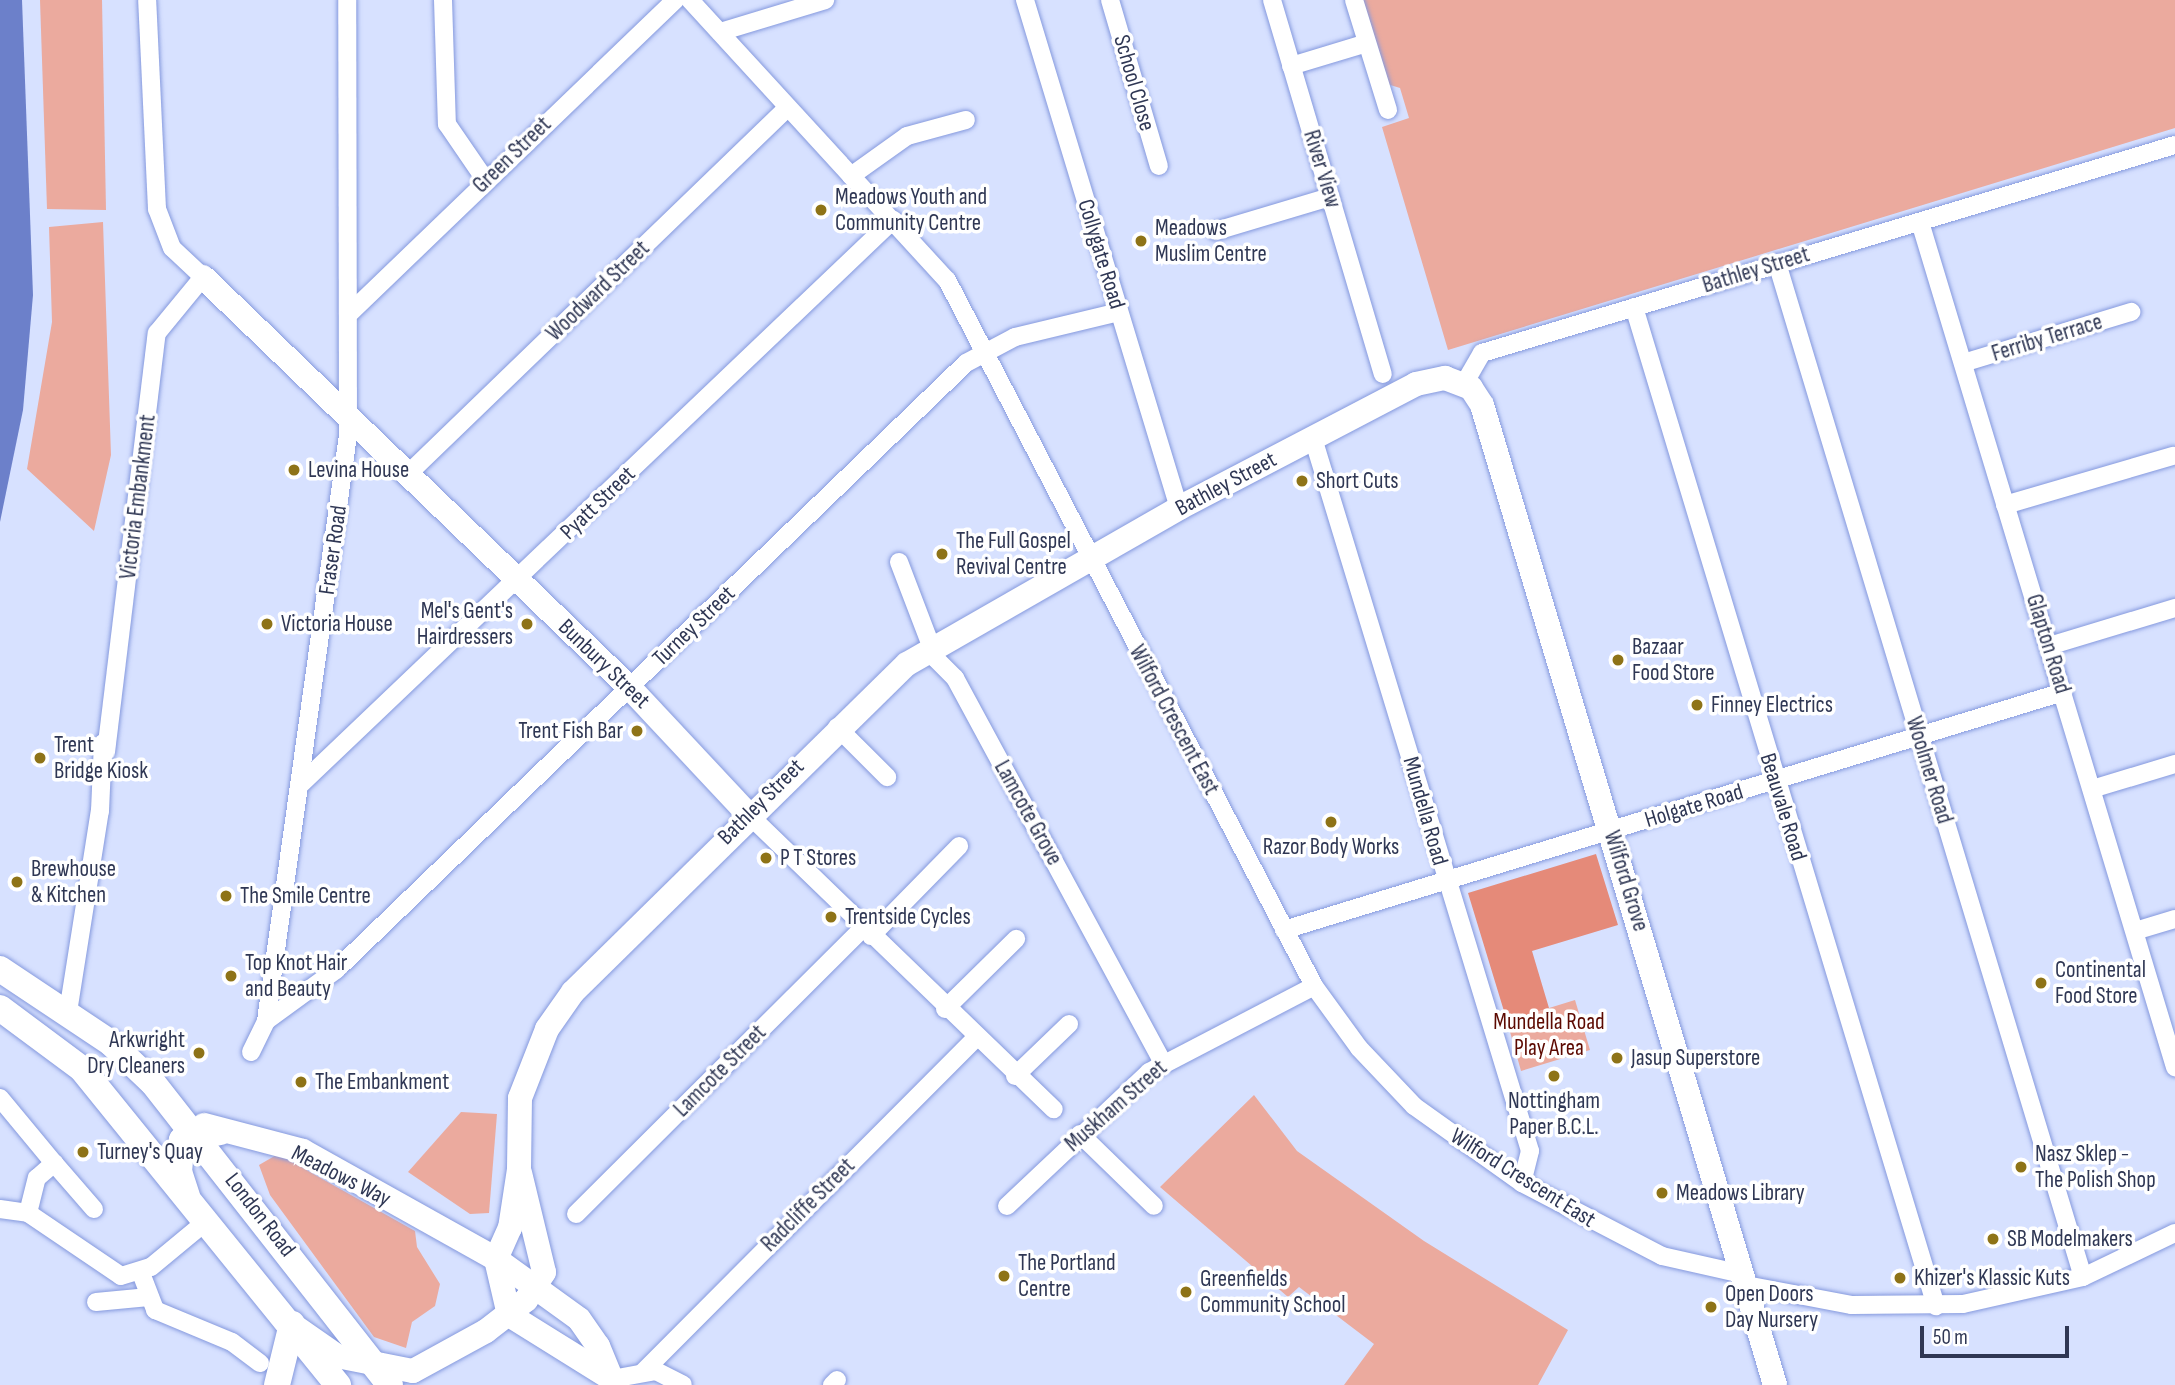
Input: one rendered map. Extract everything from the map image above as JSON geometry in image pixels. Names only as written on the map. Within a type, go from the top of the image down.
[{"type":"main road","name":"London Road","points":[[0,969],[68,1012],[119,1049],[186,1123],[383,1377]]},
{"type":"main road","name":"London Road","points":[[0,1008],[82,1069],[198,1217],[292,1324],[331,1384]]},
{"type":"main road","points":[[198,1217],[178,1153],[181,1140],[186,1123],[221,1132]]},
{"type":"main road","points":[[277,1385],[292,1324]]},
{"type":"street","name":"Bunbury Street","points":[[147,0],[159,218],[172,248],[629,688],[748,814],[975,1039],[1054,1109]]},
{"type":"street","name":"Fraser Road","points":[[251,1052],[267,1021],[349,417],[351,312],[347,0]]},
{"type":"street","points":[[443,0],[447,124],[486,180]]},
{"type":"street","points":[[690,0],[720,32],[825,0]]},
{"type":"street","name":"Collygate Road","points":[[1025,0],[1179,508]]},
{"type":"street","name":"School Close","points":[[1110,0],[1159,166]]},
{"type":"street","name":"River View","points":[[1272,0],[1383,373]]},
{"type":"street","points":[[1354,0],[1388,110]]},
{"type":"street","name":"Green Street","points":[[351,312],[669,2]]},
{"type":"street","name":"Wilford Crescent East","points":[[720,32],[942,271],[985,349],[1088,557],[1314,986],[1399,1091],[1522,1182],[1662,1256],[1829,1303],[1936,1306],[2003,1299],[2083,1276],[2175,1233]]},
{"type":"street","points":[[1291,66],[1367,43]]},
{"type":"street","name":"Woodward Street","points":[[408,474],[788,108]]},
{"type":"street","points":[[851,176],[907,136],[966,120]]},
{"type":"street","name":"Bathley Street","points":[[500,1250],[519,1169],[520,1098],[547,1029],[573,992],[837,727],[932,649],[1088,557],[1416,384],[1445,378],[1464,384],[1482,353],[2175,145]]},
{"type":"street","points":[[1216,231],[1330,197]]},
{"type":"street","name":"Pyatt Street","points":[[301,784],[893,220]]},
{"type":"street","name":"Glapton Road","points":[[1920,222],[2175,1067]]},
{"type":"street","name":"Woolmer Road","points":[[1777,263],[2083,1276]]},
{"type":"street","name":"Victoria Embankment","points":[[68,1012],[110,734],[157,333],[203,277]]},
{"type":"street","name":"Beauvale Road","points":[[1634,307],[1775,781],[1936,1306]]},
{"type":"street","name":"Turney Street","points":[[267,1021],[336,970],[985,349],[1119,312]]},
{"type":"street","name":"Ferriby Terrace","points":[[1963,363],[2131,312]]},
{"type":"street","name":"Wilford Grove","points":[[1464,384],[1482,405],[1775,1385]]},
{"type":"street","name":"Mundella Road","points":[[1313,438],[1445,880],[1530,1151],[1522,1182]]},
{"type":"street","points":[[2006,505],[2173,456]]},
{"type":"street","name":"Lamcote Grove","points":[[899,562],[932,649],[955,678],[1163,1062]]},
{"type":"street","points":[[2049,646],[2175,608]]},
{"type":"street","name":"Holgate Road","points":[[1284,930],[1920,738],[2063,692]]},
{"type":"street","points":[[837,727],[887,777]]},
{"type":"street","points":[[2092,789],[2175,764]]},
{"type":"street","name":"Lamcote Street","points":[[576,1214],[959,846]]},
{"type":"street","points":[[2135,931],[2175,919]]},
{"type":"street","points":[[945,1009],[1016,939]]},
{"type":"street","name":"Muskham Street","points":[[1007,1206],[1080,1134],[1163,1062],[1314,986]]},
{"type":"street","points":[[1014,1076],[1069,1024]]},
{"type":"street","name":"Radcliffe Street","points":[[642,1373],[975,1039]]},
{"type":"street","points":[[0,1098],[94,1209]]},
{"type":"street","name":"Meadows Way","points":[[221,1132],[303,1151],[500,1250],[537,1286],[581,1322],[613,1382]]},
{"type":"street","points":[[1080,1134],[1154,1206]]},
{"type":"street","points":[[28,1213],[37,1178],[54,1163]]},
{"type":"street","name":"Bathley Street","points":[[519,1169],[545,1257],[537,1286]]},
{"type":"street","points":[[0,1209],[28,1213],[105,1269],[121,1276],[141,1273],[198,1217]]},
{"type":"street","points":[[500,1250],[509,1315],[613,1382],[656,1371],[683,1385]]},
{"type":"street","points":[[141,1273],[149,1297],[169,1320],[232,1342],[260,1363]]},
{"type":"street","points":[[383,1377],[433,1365],[509,1315],[537,1286]]},
{"type":"street","points":[[96,1302],[149,1297]]},
{"type":"street","name":"London Road","points":[[292,1324],[337,1356],[383,1377]]},
{"type":"green space","points":[[40,0],[102,0],[106,210],[47,209]]},
{"type":"green space","points":[[1362,0],[2175,0],[2175,128],[1448,350],[1382,127],[1409,118],[1400,88],[1387,84]]},
{"type":"green space","points":[[103,222],[111,455],[94,531],[27,469],[52,322],[49,227]]},
{"type":"green space","name":"Mundella Road Play Area","points":[[1575,1000],[1590,1050],[1521,1071],[1507,1021]]},
{"type":"green space","points":[[1254,1095],[1297,1151],[1424,1241],[1568,1330],[1538,1385],[1344,1385],[1374,1344],[1299,1287],[1288,1297],[1160,1187]]},
{"type":"green space","points":[[461,1112],[497,1114],[489,1213],[470,1214],[408,1172]]},
{"type":"green space","points":[[278,1154],[415,1231],[417,1247],[440,1284],[435,1306],[412,1322],[406,1348],[374,1337],[270,1195],[259,1165]]},
{"type":"shaded area","points":[[1596,854],[1618,925],[1532,951],[1549,1008],[1507,1021],[1468,893]]},
{"type":"water","points":[[0,0],[22,0],[33,295],[23,410],[0,522]]},
{"type":"place","name":"Meadows Youth and Community Centre","points":[[821,210]]},
{"type":"place","name":"Meadows Muslim Centre","points":[[1141,241]]},
{"type":"place","name":"Levina House","points":[[294,470]]},
{"type":"place","name":"Short Cuts","points":[[1302,481]]},
{"type":"place","name":"The Full Gospel Revival Centre","points":[[942,554]]},
{"type":"place","name":"Victoria House","points":[[267,624]]},
{"type":"place","name":"Mel's Gent's Hairdressers","points":[[527,624]]},
{"type":"place","name":"Bazaar Food Store","points":[[1618,660]]},
{"type":"place","name":"Finney Electrics","points":[[1697,705]]},
{"type":"place","name":"Trent Fish Bar","points":[[637,731]]},
{"type":"place","name":"Trent Bridge Kiosk","points":[[40,758]]},
{"type":"place","name":"Razor Body Works","points":[[1331,822]]},
{"type":"place","name":"P T Stores","points":[[766,858]]},
{"type":"place","name":"Brewhouse & Kitchen","points":[[17,882]]},
{"type":"place","name":"The Smile Centre","points":[[226,896]]},
{"type":"place","name":"Trentside Cycles","points":[[831,917]]},
{"type":"place","name":"Top Knot Hair and Beauty","points":[[231,976]]},
{"type":"place","name":"Continental Food Store","points":[[2041,983]]},
{"type":"place","name":"Arkwright Dry Cleaners","points":[[199,1053]]},
{"type":"place","name":"Jasup Superstore","points":[[1617,1058]]},
{"type":"place","name":"Nottingham Paper B.C.L.","points":[[1554,1076]]},
{"type":"place","name":"The Embankment","points":[[301,1082]]},
{"type":"place","name":"Turney's Quay","points":[[83,1152]]},
{"type":"place","name":"Nasz Sklep - The Polish Shop","points":[[2021,1167]]},
{"type":"place","name":"Meadows Library","points":[[1662,1193]]},
{"type":"place","name":"SB Modelmakers","points":[[1993,1239]]},
{"type":"place","name":"The Portland Centre","points":[[1004,1276]]},
{"type":"place","name":"Khizer's Klassic Kuts","points":[[1900,1278]]},
{"type":"place","name":"Greenfields Community School","points":[[1186,1292]]},
{"type":"place","name":"Open Doors Day Nursery","points":[[1711,1307]]}]
